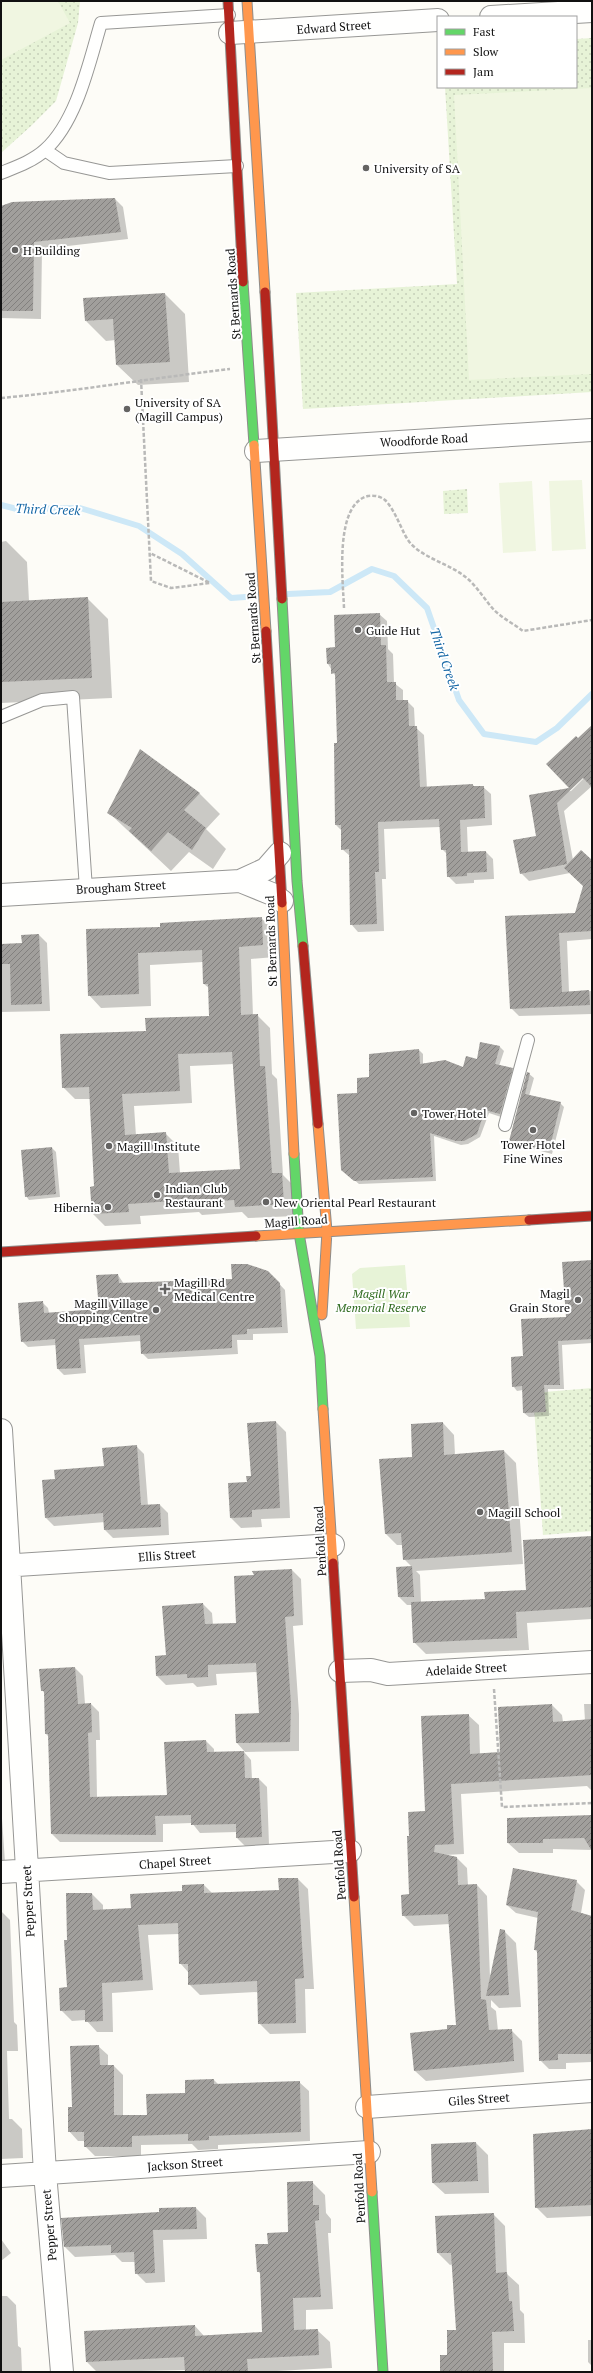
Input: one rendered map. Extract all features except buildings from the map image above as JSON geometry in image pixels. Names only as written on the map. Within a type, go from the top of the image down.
[{"type":"main road","name":"St Bernards Road","points":[[228,1],[236,27],[265,450],[260,538],[280,853],[299,1233]]},
{"type":"main road","name":"St Bernards Road","points":[[247,1],[236,27],[237,166],[250,367],[279,537],[297,876],[327,1231]]},
{"type":"main road","name":"Magill Road","points":[[1,1252],[592,1216]]},
{"type":"main road","name":"Penfold Road","points":[[320,1356],[327,1231]]},
{"type":"main road","name":"Penfold Road","points":[[299,1233],[320,1356],[333,1545],[350,1851],[383,2372]]},
{"type":"street","points":[[508,16],[592,11]]},
{"type":"street","name":"Edward Street","points":[[236,27],[437,20]]},
{"type":"street","name":"Woodforde Road","points":[[265,450],[592,430]]},
{"type":"street","name":"Brougham Street","points":[[1,895],[240,881],[266,869],[280,853]]},
{"type":"street","name":"Brougham Street","points":[[240,881],[272,894],[282,901]]},
{"type":"street","name":"Pepper Street","points":[[1,1430],[5,1566],[45,2173],[62,2372]]},
{"type":"street","name":"Ellis Street","points":[[5,1566],[333,1545]]},
{"type":"street","name":"Adelaide Street","points":[[340,1671],[371,1670],[388,1674],[592,1662]]},
{"type":"street","name":"Chapel Street","points":[[1,1872],[350,1851]]},
{"type":"street","name":"Giles Street","points":[[367,2107],[592,2091]]},
{"type":"street","name":"Jackson Street","points":[[1,2176],[369,2152]]},
{"type":"lane","points":[[1,172],[20,166],[45,150],[68,120],[101,23],[236,27]]},
{"type":"lane","points":[[45,150],[64,163],[109,173],[237,166]]},
{"type":"lane","points":[[1,717],[42,700],[73,697],[86,889]]},
{"type":"lane","points":[[505,1125],[528,1040]]},
{"type":"path","points":[[1,398],[55,393],[141,379],[250,367]]},
{"type":"path","points":[[141,379],[151,581],[171,588],[210,583],[150,553]]},
{"type":"path","points":[[344,608],[342,558],[344,531],[351,508],[362,498],[377,496],[384,500],[398,518],[410,543],[423,554],[468,579],[494,610],[523,631],[592,620]]},
{"type":"path","points":[[492,1668],[502,1807],[592,1803]]},
{"type":"green space","points":[[1,1],[80,1],[78,23],[56,101],[1,153]]},
{"type":"green space","points":[[1,1],[58,1],[70,23],[1,60]]},
{"type":"green space","points":[[592,38],[592,392],[303,409],[296,293],[457,284],[445,88],[577,88],[577,39]]},
{"type":"green space","points":[[592,88],[592,374],[469,380],[454,95]]},
{"type":"green space","points":[[582,480],[586,549],[552,551],[549,481]]},
{"type":"green space","points":[[532,481],[536,551],[503,553],[499,483]]},
{"type":"green space","points":[[467,489],[468,513],[444,514],[443,491]]},
{"type":"green space","name":"Magill War Memorial Reserve","points":[[405,1265],[410,1327],[356,1329],[352,1274],[360,1268]]},
{"type":"green space","points":[[592,1388],[592,1531],[543,1535],[533,1393]]},
{"type":"waterway","name":"Third Creek","points":[[1,505],[17,509],[80,508],[139,526],[182,554],[231,598],[260,596]]},
{"type":"waterway","name":"Third Creek","points":[[288,594],[330,592],[372,569],[394,576],[427,608],[459,700],[484,734],[536,742],[557,728],[592,694]]},
{"type":"traffic: fast","points":[[243,282],[254,445]]},
{"type":"traffic: fast","points":[[282,599],[297,881],[303,946]]},
{"type":"traffic: fast","points":[[294,1154],[299,1233],[320,1356],[323,1409]]},
{"type":"traffic: fast","points":[[372,2192],[383,2372]]},
{"type":"traffic: slow","points":[[247,1],[265,292]]},
{"type":"traffic: slow","points":[[254,445],[266,631]]},
{"type":"traffic: slow","points":[[282,903],[294,1154]]},
{"type":"traffic: slow","points":[[318,1124],[327,1231],[322,1315]]},
{"type":"traffic: slow","points":[[256,1236],[529,1220]]},
{"type":"traffic: slow","points":[[323,1409],[333,1563]]},
{"type":"traffic: slow","points":[[354,1897],[372,2192]]},
{"type":"traffic: jam","points":[[228,1],[243,282]]},
{"type":"traffic: jam","points":[[265,292],[282,599]]},
{"type":"traffic: jam","points":[[266,631],[282,903]]},
{"type":"traffic: jam","points":[[303,946],[318,1124]]},
{"type":"traffic: jam","points":[[529,1220],[592,1216]]},
{"type":"traffic: jam","points":[[1,1252],[256,1236]]},
{"type":"traffic: jam","points":[[333,1563],[354,1897]]},
{"type":"place","name":"University of SA","points":[[366,168]]},
{"type":"place","name":"H Building","points":[[15,250]]},
{"type":"place","name":"University of SA (Magill Campus)","points":[[127,409]]},
{"type":"place","name":"Guide Hut","points":[[358,630]]},
{"type":"place","name":"Tower Hotel","points":[[414,1113]]},
{"type":"place","name":"Tower Hotel Fine Wines","points":[[533,1130]]},
{"type":"place","name":"Magill Institute","points":[[109,1146]]},
{"type":"place","name":"Indian Club Restaurant","points":[[157,1195]]},
{"type":"place","name":"New Oriental Pearl Restaurant","points":[[266,1202]]},
{"type":"place","name":"Hibernia","points":[[108,1207]]},
{"type":"place","name":"Magill Rd Medical Centre","points":[[165,1289]]},
{"type":"place","name":"Magil Grain Store","points":[[578,1300]]},
{"type":"place","name":"Magill Village Shopping Centre","points":[[156,1310]]},
{"type":"place","name":"Magill School","points":[[480,1512]]}]
